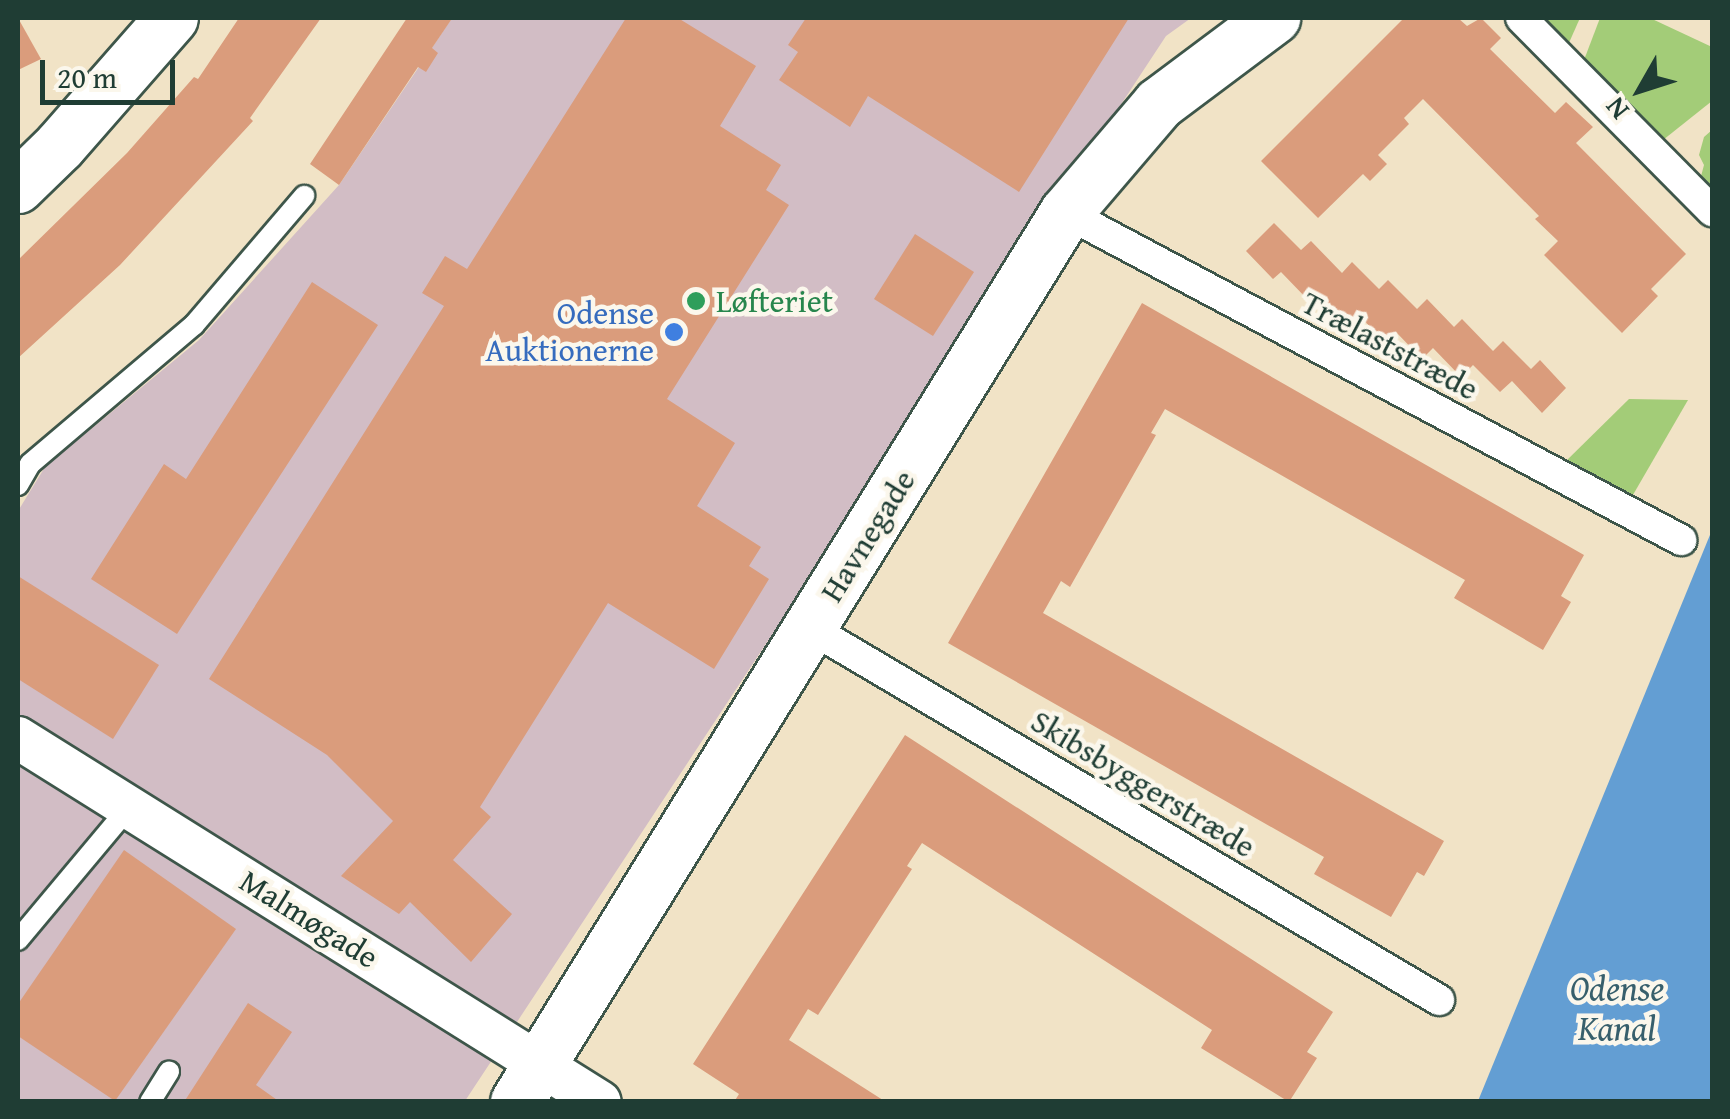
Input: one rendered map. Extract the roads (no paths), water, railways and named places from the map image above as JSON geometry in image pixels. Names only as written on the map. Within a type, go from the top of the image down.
[{"type":"street","points":[[18,188],[172,18]]},
{"type":"street","name":"Havnegade","points":[[529,1083],[1066,213],[1159,104],[1274,18]]},
{"type":"street","points":[[1521,18],[1712,211]]},
{"type":"street","name":"Trælaststræde","points":[[1066,213],[1681,540]]},
{"type":"street","name":"Skibsbyggerstræde","points":[[810,628],[1439,1000]]},
{"type":"street","name":"Malmøgade","points":[[18,738],[130,806],[529,1083],[600,1102]]},
{"type":"lane","points":[[18,485],[30,464],[194,324],[304,196]]},
{"type":"lane","points":[[18,940],[130,806]]},
{"type":"lane","points":[[150,1102],[170,1072]]},
{"type":"water","name":"Odense Kanal","points":[[1712,530],[1712,1101],[1478,1101]]},
{"type":"place","name":"Løfteriet","points":[[696,301]]},
{"type":"place","name":"Odense Auktionerne","points":[[674,332]]}]
